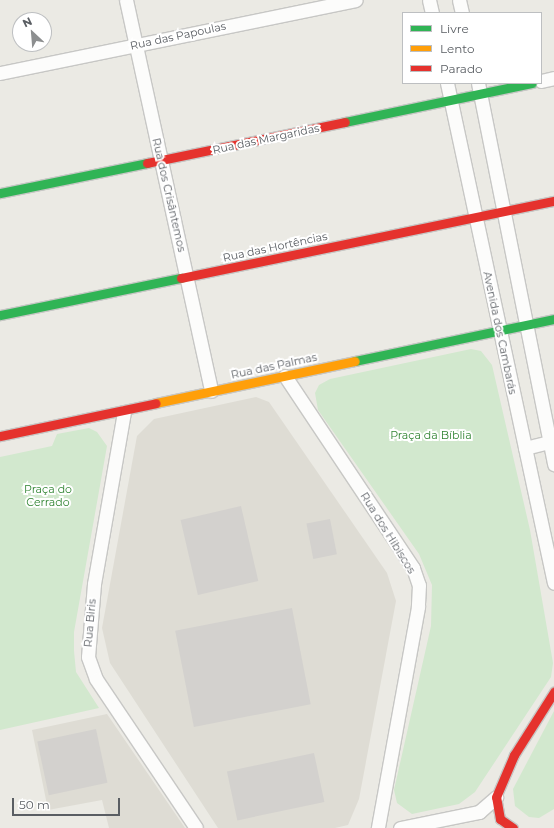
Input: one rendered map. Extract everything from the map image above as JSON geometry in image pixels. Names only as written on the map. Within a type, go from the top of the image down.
[{"type":"street","name":"Rua dos Crisântemos","points":[[126,0],[134,45],[188,277],[211,391]]},
{"type":"street","name":"Rua das Papoulas","points":[[0,74],[356,0]]},
{"type":"street","points":[[429,0],[432,12]]},
{"type":"street","points":[[459,0],[462,12]]},
{"type":"street","points":[[542,81],[554,78]]},
{"type":"street","name":"Avenida dos Cambarás","points":[[447,84],[499,332],[552,559],[554,583]]},
{"type":"street","name":"Rua das Margaridas","points":[[0,193],[451,100],[479,88],[521,84]]},
{"type":"street","points":[[479,88],[502,212],[527,325],[551,442],[554,464]]},
{"type":"street","name":"Rua das Hortências","points":[[0,315],[554,201]]},
{"type":"street","name":"Rua das Palmas","points":[[0,436],[124,412],[211,391],[499,332],[554,319]]},
{"type":"street","name":"Rua dos Hibiscos","points":[[285,376],[413,568],[419,585],[418,607],[378,828]]},
{"type":"street","name":"Rua Biris","points":[[124,412],[94,584],[88,657],[96,679],[196,828]]},
{"type":"street","points":[[525,448],[551,442]]},
{"type":"street","points":[[400,828],[479,812],[496,797],[514,755],[554,692]]},
{"type":"street","points":[[496,797],[498,823],[513,828]]},
{"type":"shaded area","points":[[256,397],[269,402],[387,573],[396,601],[359,799],[348,825],[335,828],[218,828],[110,663],[102,628],[137,436],[154,419]]},
{"type":"shaded area","points":[[107,714],[185,828],[109,828],[102,800],[48,810],[32,730]]},
{"type":"green space","name":"Praça da Bíblia","points":[[471,349],[481,351],[492,365],[530,530],[553,663],[551,677],[475,792],[459,804],[412,814],[397,803],[394,790],[431,626],[432,585],[419,554],[318,410],[315,393],[319,385],[330,379]]},
{"type":"green space","name":"Praça do Cerrado","points":[[89,428],[97,432],[107,446],[74,632],[74,651],[76,672],[99,708],[0,730],[0,457],[52,446],[57,434]]},
{"type":"green space","points":[[554,711],[554,809],[539,818],[529,817],[515,806],[513,789]]},
{"type":"building","points":[[241,506],[258,581],[198,595],[181,520]]},
{"type":"building","points":[[330,519],[337,554],[313,559],[306,524]]},
{"type":"building","points":[[292,608],[311,704],[194,727],[175,631]]},
{"type":"building","points":[[96,729],[107,783],[49,795],[37,741]]},
{"type":"building","points":[[314,753],[324,802],[237,820],[227,772]]},
{"type":"traffic: fast","points":[[345,122],[527,84]]},
{"type":"traffic: fast","points":[[0,193],[147,163]]},
{"type":"traffic: fast","points":[[0,315],[181,278]]},
{"type":"traffic: fast","points":[[355,361],[554,319]]},
{"type":"traffic: slow","points":[[156,403],[355,361]]},
{"type":"traffic: jam","points":[[147,163],[345,122]]},
{"type":"traffic: jam","points":[[181,278],[554,201]]},
{"type":"traffic: jam","points":[[0,436],[156,403]]},
{"type":"traffic: jam","points":[[513,828],[500,819],[496,797],[514,755],[554,692]]}]
